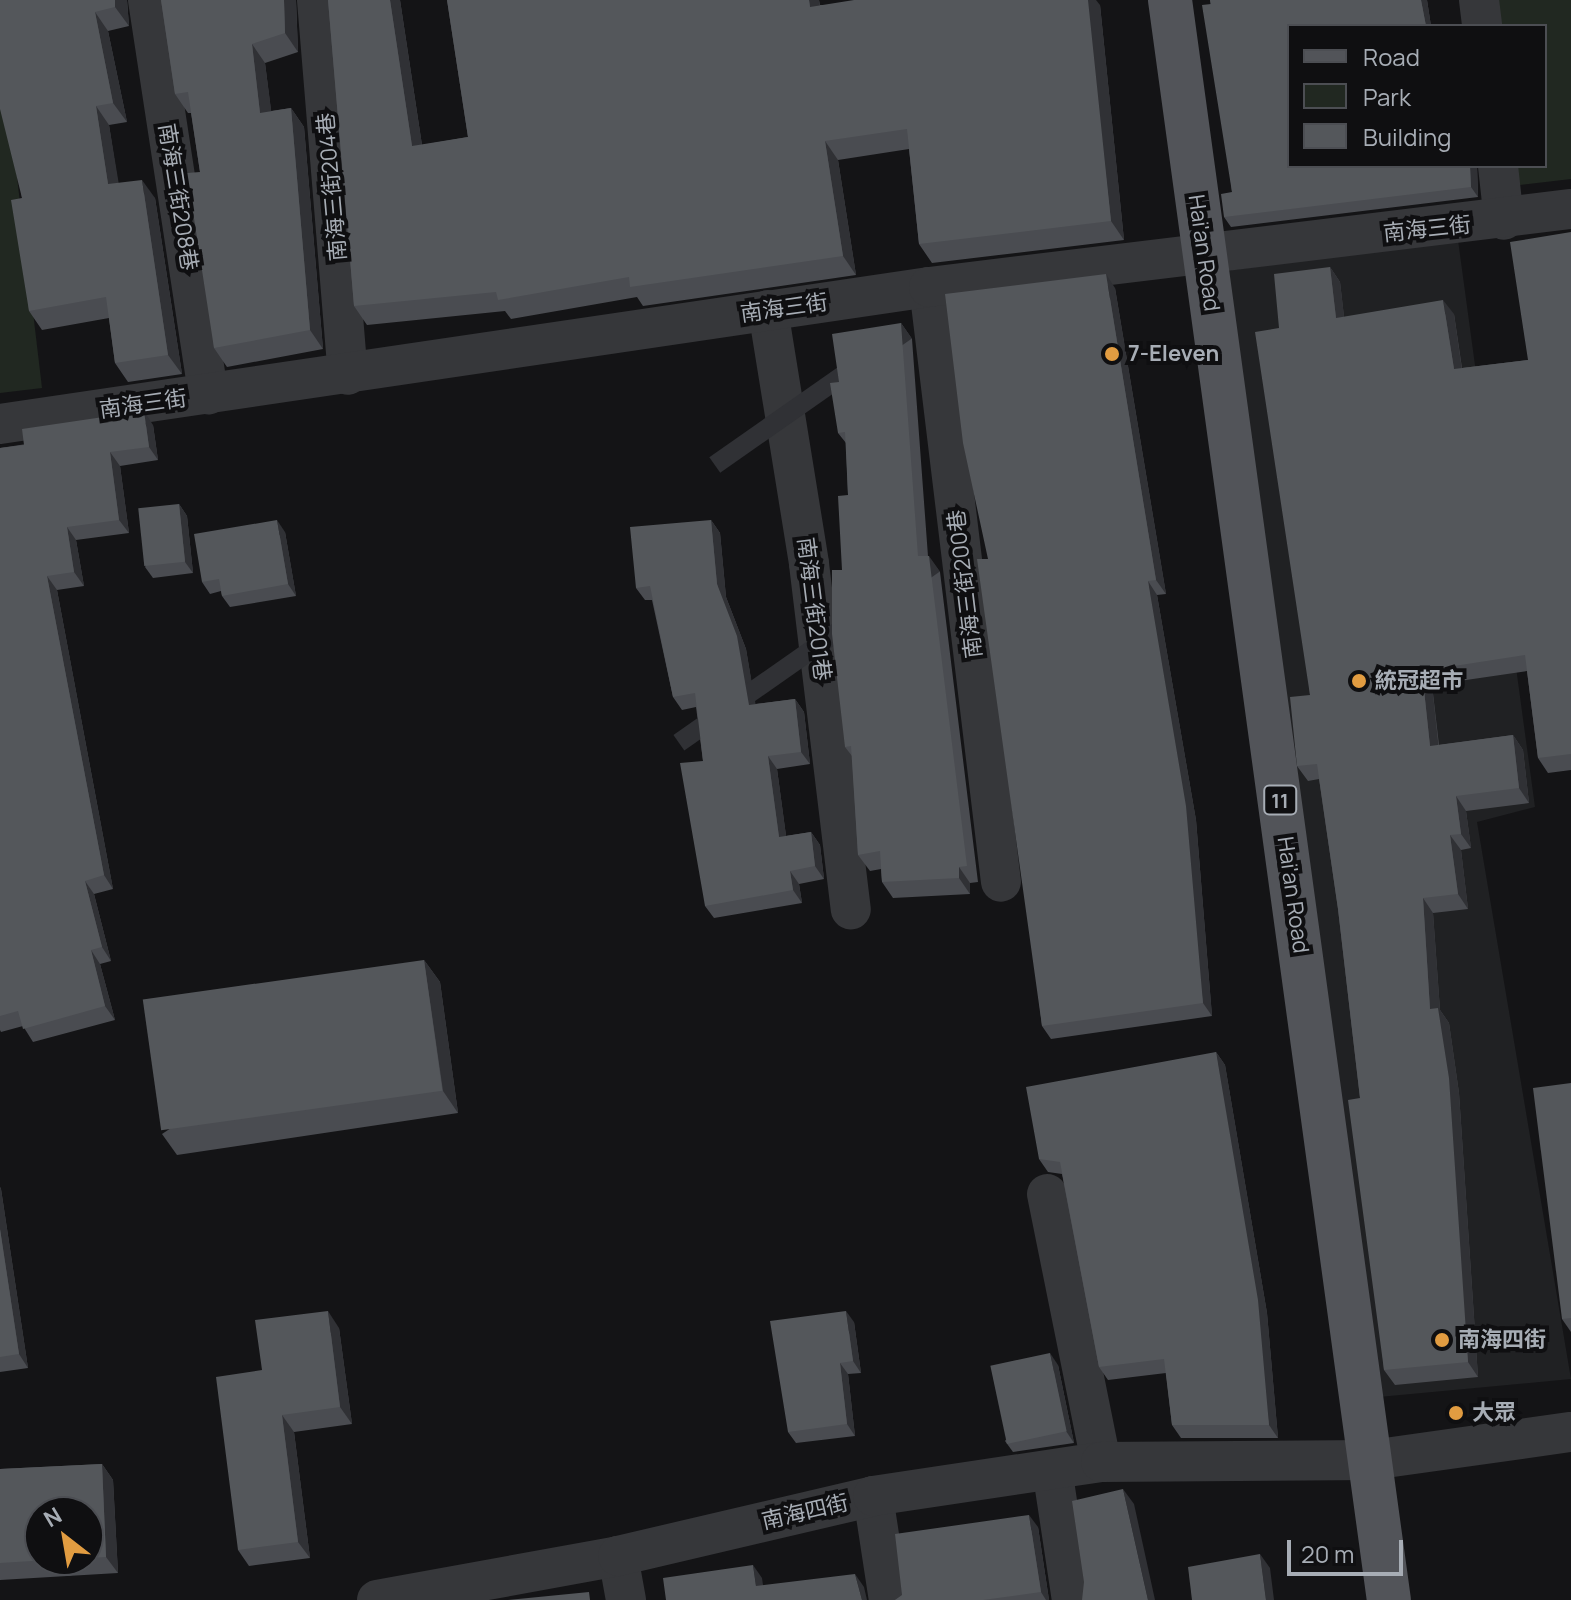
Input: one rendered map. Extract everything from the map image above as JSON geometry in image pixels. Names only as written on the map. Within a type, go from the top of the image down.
[{"type":"main road","name":"Hai'an Road","points":[[1170,0],[1389,1600]]},
{"type":"street","name":"南海三街208巷","points":[[148,0],[208,394]]},
{"type":"street","name":"南海三街204巷","points":[[317,0],[348,375]]},
{"type":"street","points":[[1479,0],[1482,24]]},
{"type":"street","points":[[1498,168],[1504,220]]},
{"type":"street","name":"南海三街","points":[[0,424],[929,287],[1504,220],[1571,209]]},
{"type":"street","name":"南海三街200巷","points":[[929,287],[1001,882]]},
{"type":"street","name":"南海三街201巷","points":[[768,310],[809,564],[851,909]]},
{"type":"street","points":[[1047,1194],[1101,1462]]},
{"type":"street","name":"南海四街","points":[[377,1600],[461,1594],[873,1496],[1053,1475],[1101,1462],[1371,1460],[1571,1432]]},
{"type":"street","points":[[1053,1475],[1072,1600]]},
{"type":"street","points":[[873,1496],[889,1600]]},
{"type":"street","points":[[618,1556],[626,1600]]},
{"type":"shaded area","points":[[1458,240],[1535,807],[1477,822],[1571,1379],[1368,1398],[1210,273]]},
{"type":"green space","points":[[1490,0],[1571,0],[1571,179],[1503,187],[1502,168],[1547,168],[1547,24],[1492,24]]},
{"type":"green space","points":[[5,76],[42,388],[0,393],[0,77]]},
{"type":"building","points":[[0,0],[115,0],[115,7],[95,12],[113,103],[96,106],[108,184],[142,180],[168,355],[115,363],[106,297],[29,311],[11,200],[22,198],[0,109]]},
{"type":"building","points":[[161,0],[284,0],[285,33],[252,44],[260,113],[291,108],[310,330],[214,348],[187,173],[200,172],[188,92],[175,94]]},
{"type":"building","points":[[328,0],[390,0],[412,146],[468,137],[447,0],[809,0],[810,7],[854,0],[1088,0],[1111,221],[919,244],[907,129],[825,141],[843,256],[630,287],[629,277],[498,300],[496,292],[354,306]]},
{"type":"building","points":[[1210,0],[1421,0],[1426,24],[1287,24],[1287,168],[1470,168],[1471,187],[1224,217],[1221,194],[1232,192],[1202,5],[1211,4]]},
{"type":"building","points":[[1571,232],[1571,754],[1538,758],[1525,655],[1422,671],[1430,746],[1513,735],[1519,788],[1456,796],[1461,834],[1450,835],[1458,894],[1423,898],[1430,1009],[1438,1008],[1449,1078],[1468,1362],[1384,1370],[1348,1100],[1360,1098],[1338,909],[1317,764],[1297,766],[1290,697],[1310,695],[1255,332],[1279,328],[1274,274],[1330,267],[1336,318],[1443,300],[1454,369],[1528,360],[1510,242]]},
{"type":"building","points":[[1106,274],[1156,580],[1148,581],[1186,806],[1203,1003],[1042,1026],[977,559],[988,559],[963,443],[945,294]]},
{"type":"building","points":[[901,323],[918,556],[929,556],[967,866],[959,867],[959,878],[882,882],[880,851],[858,855],[851,746],[845,747],[832,634],[832,570],[842,570],[838,496],[848,495],[845,432],[838,433],[830,383],[839,382],[832,334]]},
{"type":"building","points":[[144,411],[149,447],[110,452],[119,520],[67,527],[74,572],[47,576],[104,875],[85,881],[102,947],[91,950],[105,1006],[23,1029],[18,1011],[0,1016],[0,448],[24,445],[22,429]]},
{"type":"building","points":[[179,504],[185,562],[144,566],[138,508]]},
{"type":"building","points":[[277,520],[288,584],[222,596],[219,579],[202,582],[194,534]]},
{"type":"building","points":[[711,520],[717,584],[737,636],[749,705],[795,699],[801,752],[768,756],[779,837],[811,832],[815,866],[790,871],[793,890],[705,906],[680,763],[703,761],[695,693],[673,697],[650,586],[636,588],[630,527]]},
{"type":"building","points":[[424,960],[442,1091],[161,1130],[143,1000]]},
{"type":"building","points":[[1216,1052],[1258,1300],[1269,1425],[1172,1425],[1164,1359],[1099,1367],[1060,1162],[1039,1159],[1026,1087]]},
{"type":"building","points":[[1571,1083],[1571,1318],[1562,1319],[1533,1088]]},
{"type":"building","points":[[0,1229],[19,1354],[0,1357]]},
{"type":"building","points":[[328,1311],[340,1407],[282,1415],[298,1542],[238,1550],[216,1377],[262,1370],[255,1320]]},
{"type":"building","points":[[846,1311],[853,1361],[840,1363],[847,1424],[788,1432],[770,1321]]},
{"type":"building","points":[[1050,1353],[1067,1431],[1007,1444],[990,1366]]},
{"type":"building","points":[[102,1464],[103,1496],[24,1496],[24,1562],[0,1563],[0,1469]]},
{"type":"building","points":[[1123,1489],[1148,1600],[1082,1600],[1084,1582],[1072,1501]]},
{"type":"building","points":[[104,1510],[106,1557],[104,1557]]},
{"type":"building","points":[[1029,1515],[1041,1592],[983,1600],[895,1600],[902,1595],[895,1534]]},
{"type":"building","points":[[1260,1554],[1266,1600],[1192,1600],[1188,1567]]},
{"type":"building","points":[[753,1565],[756,1586],[855,1574],[862,1600],[666,1600],[663,1578]]},
{"type":"building","points":[[589,1592],[590,1600],[508,1600]]},
{"type":"place","name":"7-Eleven","points":[[1112,354]]},
{"type":"place","name":"統冠超市","points":[[1359,681]]},
{"type":"place","name":"南海四街","points":[[1442,1340]]},
{"type":"place","name":"大眾","points":[[1456,1413]]}]
